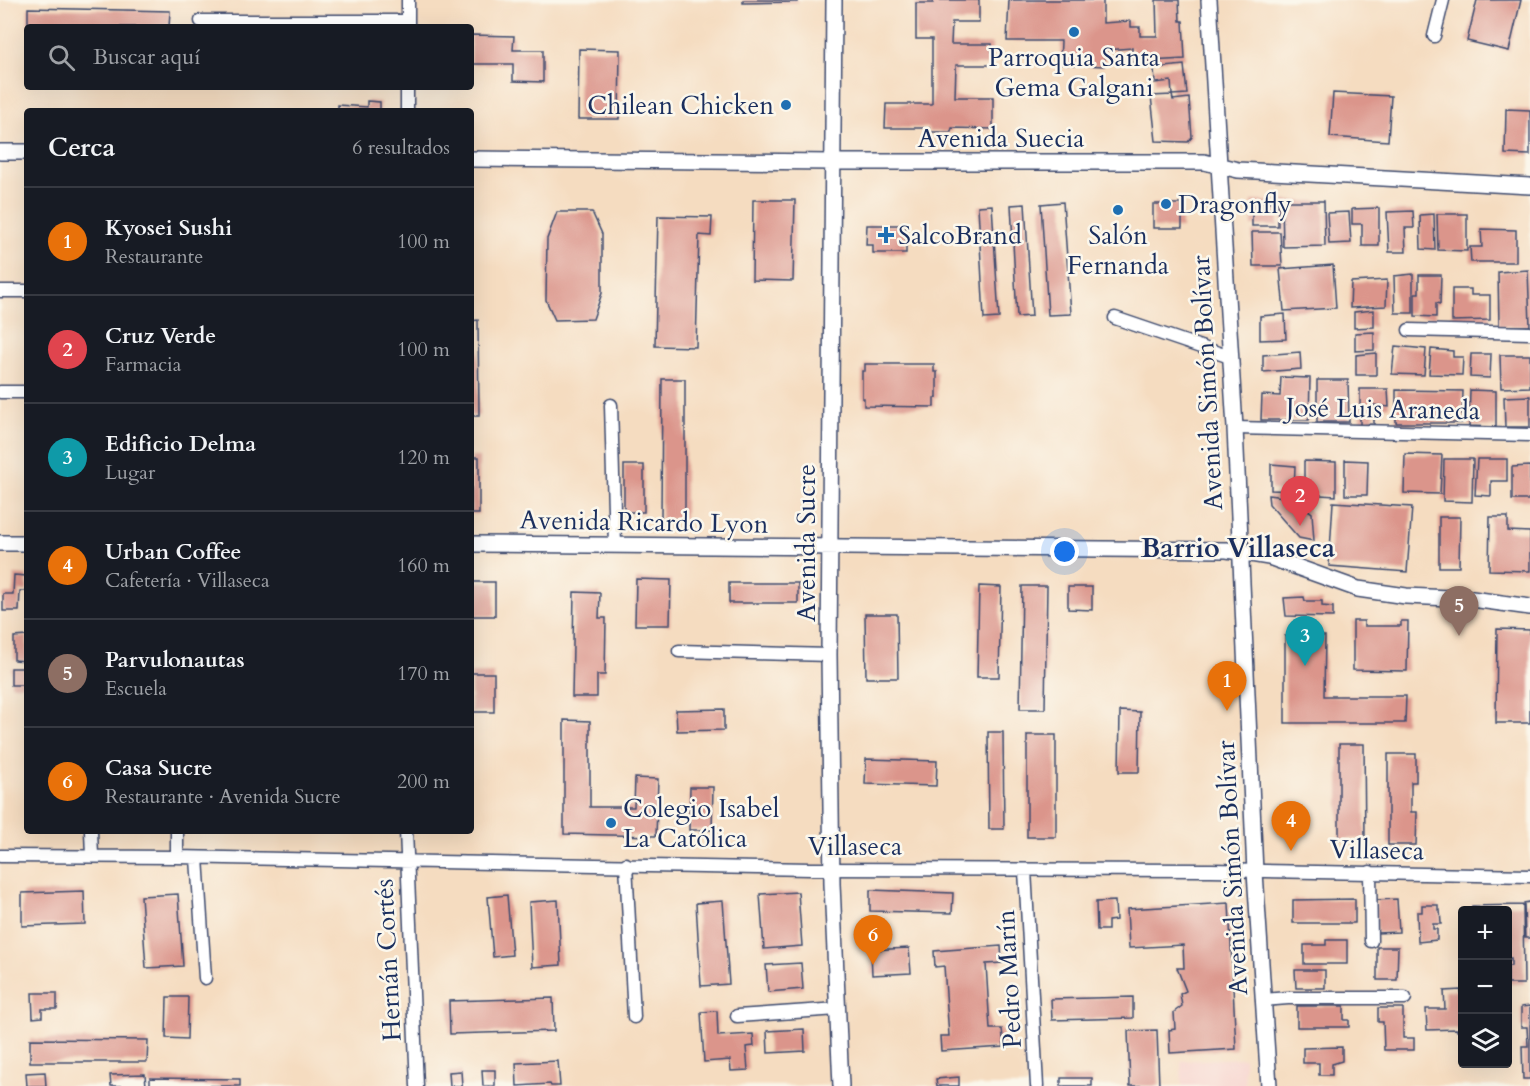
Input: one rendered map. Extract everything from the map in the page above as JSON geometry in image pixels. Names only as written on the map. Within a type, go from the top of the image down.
[{"type":"street","points":[[201,21],[408,24],[408,0]]},
{"type":"street","name":"Avenida Sucre","points":[[834,0],[829,655],[832,869],[841,1086]]},
{"type":"street","name":"Avenida Simón Bolívar","points":[[1209,0],[1235,428],[1256,872],[1269,1086]]},
{"type":"street","points":[[1434,36],[1443,0]]},
{"type":"street","points":[[407,108],[408,90]]},
{"type":"street","points":[[0,152],[24,152]]},
{"type":"street","name":"Avenida Suecia","points":[[474,159],[1204,162],[1238,170],[1530,186]]},
{"type":"street","points":[[0,291],[24,291]]},
{"type":"street","points":[[1115,318],[1230,357]]},
{"type":"street","points":[[1409,330],[1530,333]]},
{"type":"street","points":[[0,392],[24,392]]},
{"type":"street","points":[[611,405],[615,546]]},
{"type":"street","name":"José Luis Araneda","points":[[1235,428],[1530,435]]},
{"type":"street","points":[[0,543],[24,543]]},
{"type":"street","name":"Avenida Ricardo Lyon","points":[[474,544],[1240,552],[1269,557],[1358,590],[1406,596],[1472,599],[1530,608]]},
{"type":"street","points":[[679,651],[829,655]]},
{"type":"street","points":[[91,834],[92,856]]},
{"type":"street","points":[[177,834],[177,857]]},
{"type":"street","name":"Hernán Cortés","points":[[406,834],[417,1086]]},
{"type":"street","name":"Villaseca","points":[[0,856],[406,860],[832,869],[1370,872],[1530,876]]},
{"type":"street","points":[[197,858],[205,978]]},
{"type":"street","points":[[626,864],[634,1017]]},
{"type":"street","name":"Pedro Marín","points":[[1025,870],[1037,1086]]},
{"type":"street","points":[[1370,872],[1371,941]]},
{"type":"street","points":[[1263,1000],[1405,998]]},
{"type":"street","points":[[737,1016],[838,1009]]},
{"type":"shaded area","points":[[1244,1058],[1245,1086],[1182,1086],[1181,1061]]},
{"type":"building","points":[[743,0],[797,0],[797,2],[743,3]]},
{"type":"building","points":[[933,0],[979,0],[979,22],[952,22],[951,44],[992,44],[992,65],[956,65],[955,97],[993,97],[993,129],[952,128],[951,132],[929,132],[929,128],[885,128],[886,104],[932,104],[932,39],[916,39],[916,3],[933,3]]},
{"type":"building","name":"Parroquia Santa Gema Galgani","points":[[1009,0],[1103,0],[1103,23],[1131,21],[1131,27],[1140,27],[1140,36],[1157,36],[1156,0],[1179,0],[1180,21],[1183,21],[1185,59],[1132,62],[1132,48],[1105,50],[1104,66],[1060,64],[1061,41],[1007,41]]},
{"type":"building","points":[[1477,0],[1521,0],[1509,51],[1467,41]]},
{"type":"building","points":[[28,8],[170,11],[169,24],[28,24]]},
{"type":"building","points":[[474,35],[514,36],[513,50],[543,50],[543,82],[513,81],[513,64],[474,64]]},
{"type":"building","points":[[579,49],[620,50],[619,119],[578,119]]},
{"type":"building","points":[[1184,65],[1187,94],[1172,95],[1171,81],[1155,83],[1154,68]]},
{"type":"building","points":[[1333,93],[1391,96],[1388,141],[1330,137]]},
{"type":"building","points":[[1172,95],[1173,100],[1189,98],[1192,137],[1188,142],[1156,141],[1151,96]]},
{"type":"building","points":[[367,101],[380,102],[380,108],[338,108],[338,105],[367,107]]},
{"type":"building","points":[[1506,109],[1530,110],[1530,155],[1505,154]]},
{"type":"building","points":[[753,200],[795,200],[793,281],[752,280]]},
{"type":"building","points":[[1252,201],[1278,202],[1278,226],[1252,226]]},
{"type":"building","points":[[1282,201],[1324,201],[1325,246],[1283,247]]},
{"type":"building","points":[[1063,202],[1071,314],[1048,315],[1041,204]]},
{"type":"building","points":[[1025,204],[1032,316],[1017,317],[1011,205]]},
{"type":"building","name":"Dragonfly","points":[[1153,204],[1182,204],[1182,228],[1153,228]]},
{"type":"building","points":[[992,205],[999,318],[984,319],[978,206]]},
{"type":"building","points":[[1379,208],[1379,246],[1362,246],[1362,224],[1352,224],[1352,209]]},
{"type":"building","points":[[1413,211],[1414,228],[1405,228],[1406,252],[1389,252],[1387,212]]},
{"type":"building","points":[[557,212],[592,212],[602,234],[602,293],[593,319],[555,320],[546,300],[547,239]]},
{"type":"building","points":[[1349,212],[1351,243],[1329,244],[1327,213]]},
{"type":"building","points":[[1434,214],[1435,250],[1421,249],[1420,215]]},
{"type":"building","points":[[1437,214],[1467,214],[1467,251],[1438,250]]},
{"type":"building","points":[[658,216],[712,217],[711,236],[699,235],[696,347],[655,346]]},
{"type":"building","name":"SalcoBrand","points":[[867,225],[906,225],[906,253],[873,253],[873,245],[866,245]]},
{"type":"building","points":[[1481,229],[1516,230],[1516,262],[1471,262],[1470,247],[1482,247]]},
{"type":"building","points":[[1252,232],[1280,232],[1282,266],[1253,266]]},
{"type":"building","points":[[1333,265],[1336,308],[1284,311],[1280,269]]},
{"type":"building","points":[[1528,270],[1530,326],[1499,326],[1498,272]]},
{"type":"building","points":[[1413,274],[1413,313],[1395,313],[1394,276]]},
{"type":"building","points":[[1419,275],[1441,275],[1440,304],[1436,303],[1436,317],[1415,316],[1415,293],[1419,293]]},
{"type":"building","points":[[1387,280],[1386,306],[1350,308],[1351,282]]},
{"type":"building","points":[[1452,289],[1471,289],[1471,295],[1490,295],[1490,320],[1452,321]]},
{"type":"building","points":[[1374,310],[1374,327],[1354,328],[1354,312]]},
{"type":"building","points":[[1285,314],[1286,339],[1260,340],[1260,316]]},
{"type":"building","points":[[478,320],[479,416],[474,416],[474,321]]},
{"type":"building","points":[[1374,332],[1374,350],[1355,351],[1355,333]]},
{"type":"building","points":[[1395,346],[1426,349],[1424,375],[1392,374]]},
{"type":"building","points":[[1431,349],[1453,351],[1453,357],[1463,357],[1462,375],[1429,374]]},
{"type":"building","points":[[1300,352],[1301,369],[1263,372],[1263,355]]},
{"type":"building","points":[[1376,353],[1376,375],[1356,375],[1356,355]]},
{"type":"building","points":[[1471,354],[1491,354],[1490,378],[1470,377]]},
{"type":"building","points":[[1500,355],[1530,355],[1530,387],[1501,388]]},
{"type":"building","points":[[865,364],[934,364],[934,372],[937,372],[937,398],[934,398],[934,407],[864,406],[862,371],[865,371]]},
{"type":"building","points":[[1281,377],[1310,378],[1309,420],[1261,420],[1262,395],[1280,396]]},
{"type":"building","points":[[662,379],[685,379],[685,519],[661,519]]},
{"type":"building","points":[[1317,380],[1348,380],[1349,422],[1317,422]]},
{"type":"building","points":[[1360,389],[1388,389],[1389,407],[1374,405],[1374,424],[1360,425]]},
{"type":"building","points":[[1396,390],[1463,391],[1462,423],[1396,423]]},
{"type":"building","points":[[1470,390],[1496,391],[1496,427],[1469,426]]},
{"type":"building","points":[[1530,396],[1530,427],[1505,427],[1504,397]]},
{"type":"building","points":[[1405,454],[1442,455],[1440,494],[1404,493]]},
{"type":"building","points":[[474,457],[479,457],[479,514],[474,514]]},
{"type":"building","points":[[1444,459],[1473,459],[1472,502],[1443,501]]},
{"type":"building","points":[[1477,459],[1507,459],[1507,481],[1491,481],[1491,496],[1475,495]]},
{"type":"building","points":[[1345,460],[1368,461],[1367,495],[1345,495]]},
{"type":"building","points":[[1304,461],[1336,462],[1336,496],[1304,494]]},
{"type":"building","points":[[1271,464],[1295,466],[1294,491],[1271,490]]},
{"type":"building","points":[[624,465],[644,465],[644,512],[624,512]]},
{"type":"building","points":[[1530,466],[1530,500],[1512,500],[1512,467]]},
{"type":"building","points":[[1268,495],[1292,498],[1312,513],[1314,541],[1299,538],[1269,504]]},
{"type":"building","points":[[1333,502],[1412,507],[1407,572],[1329,566]]},
{"type":"building","points":[[1439,517],[1460,517],[1459,567],[1439,567]]},
{"type":"building","points":[[1490,517],[1508,517],[1508,531],[1530,532],[1530,571],[1489,570]]},
{"type":"building","points":[[14,575],[24,576],[24,591],[20,591],[19,611],[3,611],[3,594],[13,594]]},
{"type":"building","points":[[636,579],[671,580],[670,625],[635,625]]},
{"type":"building","points":[[474,582],[495,582],[495,616],[474,616]]},
{"type":"building","points":[[729,583],[798,583],[798,603],[729,603]]},
{"type":"building","points":[[979,586],[1001,587],[999,677],[977,677]]},
{"type":"building","points":[[1022,586],[1047,586],[1045,709],[1020,709]]},
{"type":"building","points":[[1068,587],[1092,587],[1092,610],[1068,609]]},
{"type":"building","points":[[574,592],[600,593],[599,618],[606,618],[605,675],[597,675],[597,697],[572,697]]},
{"type":"building","points":[[1304,597],[1305,601],[1322,601],[1322,606],[1333,607],[1333,617],[1286,616],[1284,598]]},
{"type":"building","points":[[865,614],[897,614],[898,678],[866,678]]},
{"type":"building","points":[[1353,621],[1364,621],[1364,626],[1401,626],[1401,621],[1408,621],[1407,671],[1353,670]]},
{"type":"building","points":[[1497,629],[1530,630],[1530,723],[1496,723]]},
{"type":"building","points":[[24,636],[24,661],[14,660],[14,637]]},
{"type":"building","points":[[1285,636],[1325,636],[1324,696],[1406,696],[1405,723],[1285,723]]},
{"type":"building","points":[[11,668],[24,668],[24,685],[11,685]]},
{"type":"building","points":[[474,673],[494,673],[494,712],[474,712]]},
{"type":"building","points":[[724,709],[724,730],[677,731],[676,710]]},
{"type":"building","points":[[1120,711],[1140,712],[1139,772],[1119,772]]},
{"type":"building","points":[[564,720],[590,721],[590,807],[634,807],[635,778],[658,779],[656,836],[564,834]]},
{"type":"building","points":[[988,732],[1003,732],[1004,829],[989,829]]},
{"type":"building","points":[[1027,735],[1056,735],[1056,837],[1027,837]]},
{"type":"building","points":[[1339,744],[1364,744],[1365,839],[1339,839]]},
{"type":"building","points":[[1388,754],[1416,754],[1416,782],[1411,782],[1411,812],[1417,812],[1416,845],[1388,845]]},
{"type":"building","points":[[866,759],[937,761],[936,786],[865,784]]},
{"type":"building","points":[[690,787],[713,787],[712,830],[689,830]]},
{"type":"building","points":[[870,890],[953,893],[952,913],[870,911]]},
{"type":"building","points":[[84,891],[85,924],[22,926],[22,893]]},
{"type":"building","points":[[798,892],[802,946],[764,949],[760,894]]},
{"type":"building","points":[[178,894],[183,966],[146,968],[141,896]]},
{"type":"building","points":[[507,895],[512,955],[493,957],[488,897]]},
{"type":"building","points":[[1355,899],[1355,923],[1293,923],[1293,900]]},
{"type":"building","points":[[1397,899],[1399,932],[1377,933],[1376,900]]},
{"type":"building","points":[[558,900],[561,965],[532,967],[529,902]]},
{"type":"building","points":[[723,901],[729,984],[701,986],[696,903]]},
{"type":"building","points":[[1115,901],[1116,920],[1108,921],[1108,930],[1097,930],[1096,902]]},
{"type":"building","points":[[1530,902],[1530,938],[1525,938],[1524,903]]},
{"type":"building","points":[[1229,903],[1236,1049],[1170,1053],[1169,1030],[1175,1029],[1174,1012],[1182,1006],[1180,994],[1186,991],[1177,968],[1184,968],[1183,945],[1129,948],[1127,909]]},
{"type":"building","points":[[1422,905],[1438,905],[1441,924],[1433,924],[1433,929],[1437,929],[1437,940],[1418,942],[1417,912],[1422,912]]},
{"type":"building","points":[[1523,905],[1524,984],[1512,984],[1512,906],[1472,906]]},
{"type":"building","points":[[1326,940],[1347,940],[1347,964],[1304,964],[1304,945],[1326,945]]},
{"type":"building","points":[[1001,946],[1002,963],[986,964],[990,1029],[1002,1029],[1004,1047],[941,1051],[940,1036],[949,1036],[944,966],[935,967],[934,951]]},
{"type":"building","points":[[1377,947],[1398,947],[1397,980],[1377,980]]},
{"type":"building","points":[[909,948],[911,973],[872,975],[871,950]]},
{"type":"building","points":[[801,963],[803,989],[768,992],[766,965]]},
{"type":"building","points":[[1295,970],[1325,970],[1325,988],[1296,988]]},
{"type":"building","points":[[1458,990],[1458,1031],[1457,1029],[1427,1030],[1426,1009],[1445,1009],[1444,991]]},
{"type":"building","points":[[32,993],[57,993],[57,1009],[42,1009],[42,1017],[33,1018]]},
{"type":"building","points":[[167,997],[188,997],[187,1039],[166,1038]]},
{"type":"building","points":[[1133,997],[1133,1018],[1052,1020],[1051,999]]},
{"type":"building","points":[[553,998],[554,1031],[450,1034],[449,1001]]},
{"type":"building","points":[[1297,1006],[1344,1006],[1344,1020],[1349,1020],[1349,1027],[1297,1027]]},
{"type":"building","points":[[1530,1006],[1530,1079],[1523,1079],[1522,1046],[1528,1046],[1527,1027],[1521,1027],[1521,1007]]},
{"type":"building","points":[[1378,1008],[1403,1008],[1403,1038],[1414,1038],[1414,1050],[1384,1050],[1383,1022],[1378,1022]]},
{"type":"building","points":[[717,1011],[718,1036],[753,1034],[754,1046],[746,1047],[748,1070],[731,1071],[730,1060],[704,1062],[701,1012]]},
{"type":"building","points":[[804,1029],[805,1051],[768,1053],[767,1031]]},
{"type":"building","points":[[1157,1030],[1159,1086],[1130,1086],[1128,1031]]},
{"type":"building","points":[[30,1039],[148,1040],[147,1062],[30,1062]]},
{"type":"building","points":[[1342,1047],[1342,1061],[1332,1064],[1332,1075],[1319,1075],[1319,1063],[1303,1063],[1303,1048]]},
{"type":"building","points":[[558,1061],[560,1086],[550,1084],[517,1086],[516,1063]]},
{"type":"building","points":[[482,1070],[495,1070],[495,1086],[483,1086]]},
{"type":"building","points":[[461,1071],[462,1086],[450,1086],[449,1072]]},
{"type":"building","points":[[45,1072],[46,1086],[27,1086],[26,1073]]},
{"type":"building","points":[[145,1074],[146,1086],[111,1086],[110,1075]]},
{"type":"building","points":[[959,1077],[959,1086],[937,1086],[936,1079]]},
{"type":"building","points":[[150,1078],[240,1079],[240,1086],[150,1086]]},
{"type":"building","points":[[1061,1078],[1092,1078],[1092,1086],[1061,1086]]},
{"type":"place","name":"Parroquia Santa Gema Galgani","points":[[1074,32]]},
{"type":"place","name":"Chilean Chicken","points":[[786,105]]},
{"type":"place","name":"Dragonfly","points":[[1166,204]]},
{"type":"place","name":"Salón Fernanda","points":[[1118,210]]},
{"type":"place","name":"SalcoBrand","points":[[886,235]]},
{"type":"place","name":"Cruz Verde","points":[[1300,526]]},
{"type":"place","name":"Parvulonautas","points":[[1459,636]]},
{"type":"place","name":"Edificio Delma","points":[[1305,666]]},
{"type":"place","name":"Kyosei Sushi","points":[[1227,711]]},
{"type":"place","name":"Colegio Isabel La Católica","points":[[611,823]]},
{"type":"place","name":"Urban Coffee","points":[[1291,851]]},
{"type":"place","name":"Casa Sucre","points":[[873,965]]},
{"type":"district","name":"Barrio Villaseca","points":[[1238,548]]}]
